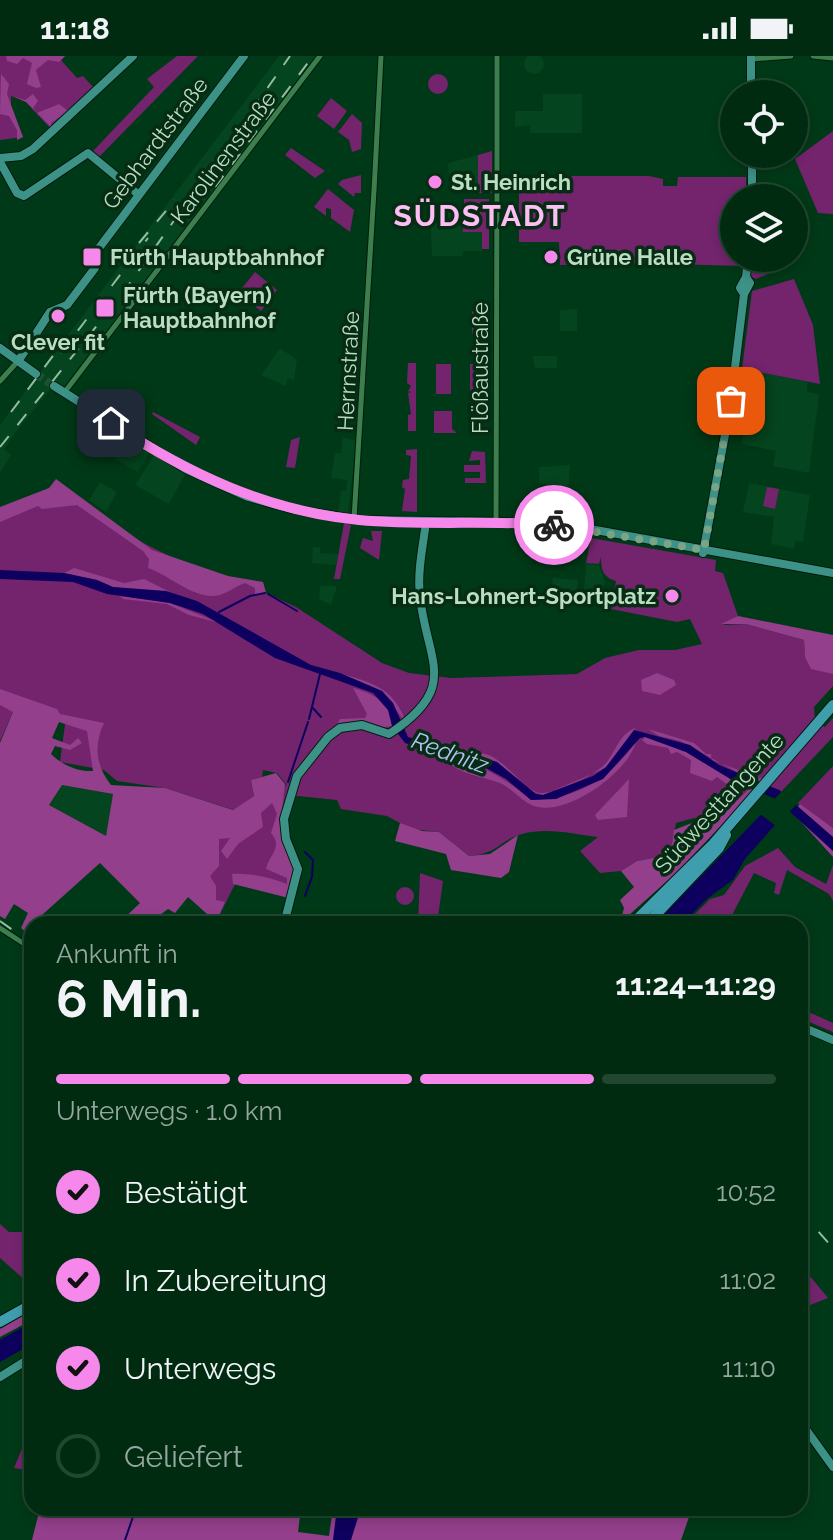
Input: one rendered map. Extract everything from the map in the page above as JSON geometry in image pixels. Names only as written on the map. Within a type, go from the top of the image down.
[{"type":"highway","name":"Südwesttangente","points":[[647,916],[726,835],[833,708]]},
{"type":"highway","name":"Südwesttangente","points":[[640,916],[756,798]]},
{"type":"highway","points":[[655,916],[719,848],[726,835]]},
{"type":"highway","points":[[632,916],[713,844]]},
{"type":"highway","points":[[0,1320],[24,1306]]},
{"type":"main road","points":[[133,56],[33,149],[2,163],[20,195],[88,153],[139,195]]},
{"type":"main road","name":"Gebhardtstraße","points":[[19,360],[50,312],[67,305],[95,268],[97,253],[244,56]]},
{"type":"main road","points":[[751,58],[751,80]]},
{"type":"main road","points":[[703,552],[730,408],[744,294],[750,282],[747,272]]},
{"type":"main road","points":[[0,348],[36,374]]},
{"type":"main road","points":[[54,386],[197,475],[255,499],[354,519],[579,527],[833,575]]},
{"type":"main road","points":[[286,916],[298,869],[286,839],[284,819],[297,776],[328,737],[340,728],[360,724],[381,734],[394,731],[419,711],[430,692],[436,661],[420,595],[426,522]]},
{"type":"main road","points":[[808,1027],[833,1037]]},
{"type":"main road","points":[[0,1377],[24,1362]]},
{"type":"main road","points":[[808,1432],[833,1467]]},
{"type":"street","name":"Karolinenstraße","points":[[64,393],[320,56]]},
{"type":"street","name":"Herrnstraße","points":[[354,519],[381,56]]},
{"type":"street","name":"Flößaustraße","points":[[496,524],[497,56]]},
{"type":"street","points":[[751,58],[791,56]]},
{"type":"street","points":[[813,56],[833,58]]},
{"type":"street","points":[[0,381],[19,360]]},
{"type":"street","points":[[0,928],[24,944]]},
{"type":"shaded area","points":[[534,54],[541,57],[544,64],[541,71],[534,74],[527,71],[524,64],[527,57]]},
{"type":"shaded area","points":[[0,56],[65,56],[61,60],[77,78],[83,76],[94,88],[50,128],[26,102],[11,96],[11,109],[23,137],[0,140]]},
{"type":"shaded area","points":[[6,56],[65,56],[59,62],[48,60],[36,70],[41,87],[36,88],[27,84],[32,63],[23,58],[17,64],[7,61]]},
{"type":"shaded area","points":[[177,56],[198,56],[99,157],[93,151],[154,87],[147,79]]},
{"type":"shaded area","points":[[279,56],[316,56],[66,384],[63,387],[56,382],[15,433],[4,449],[11,455],[0,473],[0,425]]},
{"type":"shaded area","points":[[1,74],[9,84],[7,94],[23,137],[17,140],[17,130],[9,116],[0,114]]},
{"type":"shaded area","points":[[438,74],[445,77],[448,84],[445,91],[438,94],[431,91],[428,84],[431,77]]},
{"type":"shaded area","points":[[33,94],[38,101],[33,108],[37,113],[26,102],[15,97],[25,100]]},
{"type":"shaded area","points":[[543,94],[582,94],[582,133],[530,133],[530,125],[515,127],[515,111],[543,111]]},
{"type":"shaded area","points":[[331,98],[347,111],[334,129],[317,116]]},
{"type":"shaded area","points":[[59,104],[68,111],[51,123],[51,127],[37,113]]},
{"type":"shaded area","points":[[352,114],[362,123],[361,149],[352,152],[349,140],[338,132]]},
{"type":"shaded area","points":[[833,131],[833,214],[818,213],[799,168],[808,168],[808,149]]},
{"type":"shaded area","points":[[291,148],[325,171],[315,178],[285,155]]},
{"type":"shaded area","points":[[492,151],[492,193],[478,193],[478,155]]},
{"type":"shaded area","points":[[478,155],[478,193],[450,187],[448,163]]},
{"type":"shaded area","points":[[361,175],[361,193],[355,193],[354,197],[338,184],[342,180]]},
{"type":"shaded area","points":[[519,176],[649,176],[663,179],[663,186],[677,186],[678,177],[746,177],[746,184],[720,184],[720,265],[560,265],[559,242],[519,242]]},
{"type":"shaded area","points":[[328,189],[354,210],[350,232],[331,218],[331,209],[326,208],[326,216],[314,207]]},
{"type":"shaded area","points":[[464,199],[489,199],[489,231],[482,232],[482,251],[463,251],[463,256],[432,256],[430,206],[464,206]]},
{"type":"shaded area","points":[[464,199],[489,199],[489,249],[482,249],[482,232],[463,232]]},
{"type":"shaded area","points":[[255,272],[277,290],[261,311],[238,293]]},
{"type":"shaded area","points":[[751,272],[773,272],[756,279],[750,276]]},
{"type":"shaded area","points":[[794,279],[813,325],[820,384],[742,369],[752,291]]},
{"type":"shaded area","points":[[577,309],[577,331],[560,331],[560,310]]},
{"type":"shaded area","points":[[472,311],[487,314],[487,335],[472,334]]},
{"type":"shaded area","points":[[280,348],[297,360],[294,380],[288,378],[286,386],[261,375]]},
{"type":"shaded area","points":[[532,356],[557,356],[557,368],[535,368]]},
{"type":"shaded area","points":[[408,363],[416,363],[416,431],[408,431],[408,415],[411,414],[408,393],[411,392],[408,391],[411,386],[407,383]]},
{"type":"shaded area","points":[[436,364],[451,364],[451,394],[436,394]]},
{"type":"shaded area","points":[[470,364],[485,364],[485,394],[470,393]]},
{"type":"shaded area","points":[[742,369],[808,382],[807,392],[819,394],[809,473],[773,466],[776,451],[742,444],[743,433],[732,431]]},
{"type":"shaded area","points":[[434,411],[452,411],[452,429],[457,433],[434,433]]},
{"type":"shaded area","points":[[152,414],[200,437],[196,445]]},
{"type":"shaded area","points":[[300,437],[295,468],[286,467],[291,440]]},
{"type":"shaded area","points":[[343,437],[356,441],[348,514],[338,513],[341,491],[346,491],[347,480],[331,478],[335,453],[341,453]]},
{"type":"shaded area","points":[[126,438],[149,453],[138,472],[114,459]]},
{"type":"shaded area","points":[[417,449],[417,512],[402,511],[403,480],[409,479],[411,456],[406,455],[406,450]]},
{"type":"shaded area","points":[[472,451],[485,452],[486,483],[465,483],[465,478],[480,478],[480,472],[464,472],[464,465],[480,465],[480,460],[469,461]]},
{"type":"shaded area","points":[[154,455],[185,474],[169,504],[135,485]]},
{"type":"shaded area","points":[[570,465],[568,493],[583,495],[582,520],[577,523],[550,520],[548,484],[539,483],[539,467]]},
{"type":"shaded area","points":[[56,479],[152,550],[228,576],[263,582],[266,593],[255,596],[255,588],[245,583],[214,596],[197,593],[148,568],[149,559],[143,551],[77,505],[42,509],[38,506],[0,522],[0,507],[49,488]]},
{"type":"shaded area","points":[[100,482],[117,492],[106,512],[89,500]]},
{"type":"shaded area","points":[[749,483],[810,495],[803,542],[795,541],[794,549],[771,544],[774,517],[743,512]]},
{"type":"shaded area","points":[[767,487],[779,489],[775,509],[763,506]]},
{"type":"shaded area","points":[[71,500],[162,553],[210,572],[263,582],[266,593],[296,607],[382,663],[409,673],[451,678],[577,674],[605,658],[639,650],[675,650],[702,644],[690,619],[677,622],[611,609],[616,581],[604,572],[601,557],[599,564],[586,563],[591,538],[716,560],[715,571],[723,573],[738,616],[723,625],[746,624],[804,640],[805,657],[833,674],[833,686],[814,707],[815,721],[825,727],[833,718],[833,828],[779,790],[757,783],[713,825],[694,818],[676,823],[672,844],[664,856],[637,861],[621,871],[600,873],[580,851],[598,837],[531,832],[514,837],[487,852],[469,856],[439,832],[411,829],[387,816],[341,809],[337,800],[288,795],[281,826],[292,861],[288,898],[236,882],[219,916],[210,916],[165,870],[234,812],[286,784],[277,773],[263,770],[262,777],[251,780],[254,796],[234,810],[165,788],[117,781],[104,770],[60,762],[66,717],[18,701],[0,741],[0,510]]},
{"type":"shaded area","points":[[344,523],[351,525],[340,579],[334,579]]},
{"type":"shaded area","points":[[371,531],[382,531],[379,560],[360,548],[363,538],[373,541]]},
{"type":"shaded area","points":[[313,547],[320,547],[320,553],[338,554],[336,565],[312,563]]},
{"type":"shaded area","points":[[586,564],[599,565],[605,582],[603,593],[584,591]]},
{"type":"shaded area","points":[[74,568],[124,583],[144,579],[170,592],[113,587],[64,573]]},
{"type":"shaded area","points":[[553,578],[578,580],[576,605],[551,603]]},
{"type":"shaded area","points":[[320,586],[337,586],[331,605],[319,599]]},
{"type":"shaded area","points":[[120,596],[170,603],[220,623],[189,615],[167,604],[123,599]]},
{"type":"shaded area","points":[[738,616],[833,635],[833,674],[811,669],[805,657],[804,640],[746,624],[721,624]]},
{"type":"shaded area","points":[[657,673],[674,680],[676,685],[660,695],[642,691],[641,680]]},
{"type":"shaded area","points":[[342,674],[387,693],[404,717],[382,691]]},
{"type":"shaded area","points":[[353,688],[380,700],[389,711],[392,726],[378,728],[362,722],[335,728],[340,719],[365,718],[367,714]]},
{"type":"shaded area","points":[[0,689],[57,709],[60,714],[104,723],[98,754],[102,770],[111,785],[165,788],[233,810],[254,796],[251,780],[276,773],[285,784],[280,827],[294,871],[289,898],[233,884],[232,874],[260,876],[287,884],[287,878],[266,869],[276,847],[271,833],[277,814],[272,803],[261,813],[263,827],[238,844],[227,859],[221,851],[230,838],[219,839],[219,866],[210,876],[216,886],[216,900],[225,902],[219,916],[209,916],[188,897],[175,913],[168,909],[159,916],[126,916],[140,903],[100,863],[41,916],[27,916],[28,913],[14,904],[5,919],[0,916],[0,743],[13,712],[0,705]],"holes":[[[59,722],[87,731],[93,771],[70,767],[51,754],[55,746],[70,750],[82,743],[78,738],[70,745],[52,738]],[[62,785],[113,794],[106,836],[49,805]]]},
{"type":"shaded area","points":[[636,728],[606,768],[591,774],[605,764],[622,738]]},
{"type":"shaded area","points":[[648,729],[694,743],[706,754],[711,754],[712,758],[680,741],[659,736]]},
{"type":"shaded area","points":[[645,737],[686,752],[744,787],[728,785],[717,777],[712,781],[690,773],[691,760],[677,752],[671,754],[668,748],[647,744],[642,740]]},
{"type":"shaded area","points":[[636,742],[631,754],[610,778],[581,797],[551,807],[532,805],[503,784],[458,769],[440,753],[488,771],[531,800],[564,795],[591,784],[614,767]]},
{"type":"shaded area","points":[[471,753],[493,757],[535,792],[552,791],[543,795],[530,791],[497,762]]},
{"type":"shaded area","points":[[721,763],[765,780],[762,784],[757,783]]},
{"type":"shaded area","points":[[629,779],[627,817],[598,820],[595,815]]},
{"type":"shaded area","points":[[62,785],[113,794],[106,836],[49,805]]},
{"type":"shaded area","points":[[750,788],[755,790],[676,873],[628,916],[622,916],[624,908],[620,900],[634,887],[621,871],[637,861],[664,856],[672,844],[674,830],[699,820],[713,825]]},
{"type":"shaded area","points":[[800,804],[833,828],[833,857],[793,813]]},
{"type":"shaded area","points":[[400,823],[422,831],[439,832],[469,856],[490,854],[518,835],[509,872],[501,878],[451,870],[446,854],[395,841]]},
{"type":"shaded area","points":[[778,848],[795,867],[826,884],[833,865],[833,901],[829,894],[787,870],[779,895],[774,893],[776,883],[754,873],[732,916],[693,916],[710,899],[724,895],[745,866]]},
{"type":"shaded area","points":[[420,873],[443,881],[438,916],[418,916]]},
{"type":"shaded area","points":[[405,887],[414,896],[405,905],[396,896]]},
{"type":"shaded area","points":[[808,1012],[833,1023],[833,1032],[808,1021]]},
{"type":"shaded area","points":[[0,1224],[9,1232],[24,1232],[24,1279],[0,1258]]},
{"type":"shaded area","points":[[808,1274],[828,1298],[808,1306]]},
{"type":"shaded area","points":[[24,1315],[24,1324],[0,1337],[0,1329]]},
{"type":"shaded area","points":[[24,1444],[24,1470],[14,1468]]},
{"type":"shaded area","points":[[38,1516],[300,1516],[298,1532],[329,1536],[332,1516],[689,1517],[681,1540],[32,1540]]},
{"type":"water","name":"Rednitz","points":[[0,570],[64,573],[113,587],[166,591],[197,601],[311,665],[340,673],[382,691],[393,703],[408,737],[497,762],[536,794],[543,795],[593,776],[606,767],[634,730],[690,745],[719,765],[779,790],[833,837],[833,851],[788,810],[745,859],[733,880],[690,916],[663,916],[776,799],[737,783],[686,752],[645,737],[640,738],[603,779],[556,799],[531,800],[506,779],[486,768],[405,743],[392,726],[388,710],[373,693],[275,658],[203,614],[170,603],[107,594],[73,582],[0,579]]},
{"type":"water","points":[[24,1326],[24,1348],[0,1362],[0,1340]]},
{"type":"water","points":[[336,1516],[358,1516],[351,1540],[333,1540]]},
{"type":"pier","points":[[833,737],[833,766],[776,826],[760,814]]},
{"type":"waterway","points":[[219,612],[250,596],[265,593]]},
{"type":"waterway","points":[[268,594],[297,611]]},
{"type":"waterway","points":[[309,719],[320,674]]},
{"type":"waterway","points":[[312,707],[321,717]]},
{"type":"waterway","points":[[288,782],[308,722]]},
{"type":"waterway","points":[[305,852],[313,860],[312,877],[305,896]]},
{"type":"waterway","points":[[125,1540],[133,1516]]},
{"type":"tunnel","points":[[36,374],[54,386]]},
{"type":"railway","points":[[0,447],[123,293],[290,56]]},
{"type":"railway","points":[[215,187],[313,56]]},
{"type":"railway","points":[[139,243],[175,200]]},
{"type":"railway","points":[[61,353],[148,238]]},
{"type":"railway","points":[[11,412],[64,341]]},
{"type":"railway","points":[[0,921],[24,938]]},
{"type":"railway","points":[[808,1220],[833,1248]]},
{"type":"way so far","points":[[554,525],[704,550],[731,401]]},
{"type":"place","name":"St. Heinrich","points":[[435,182]]},
{"type":"place","name":"Fürth Hauptbahnhof","points":[[92,257]]},
{"type":"place","name":"Grüne Halle","points":[[551,257]]},
{"type":"place","name":"Fürth (Bayern) Hauptbahnhof","points":[[105,308]]},
{"type":"place","name":"Clever fit","points":[[58,316]]},
{"type":"place","name":"Hans-Lohnert-Sportplatz","points":[[672,596]]},
{"type":"district","name":"SÜDSTADT","points":[[480,216]]},
{"type":"route","points":[[111,423],[197,475],[248,497],[292,509],[361,520],[554,525]]}]
